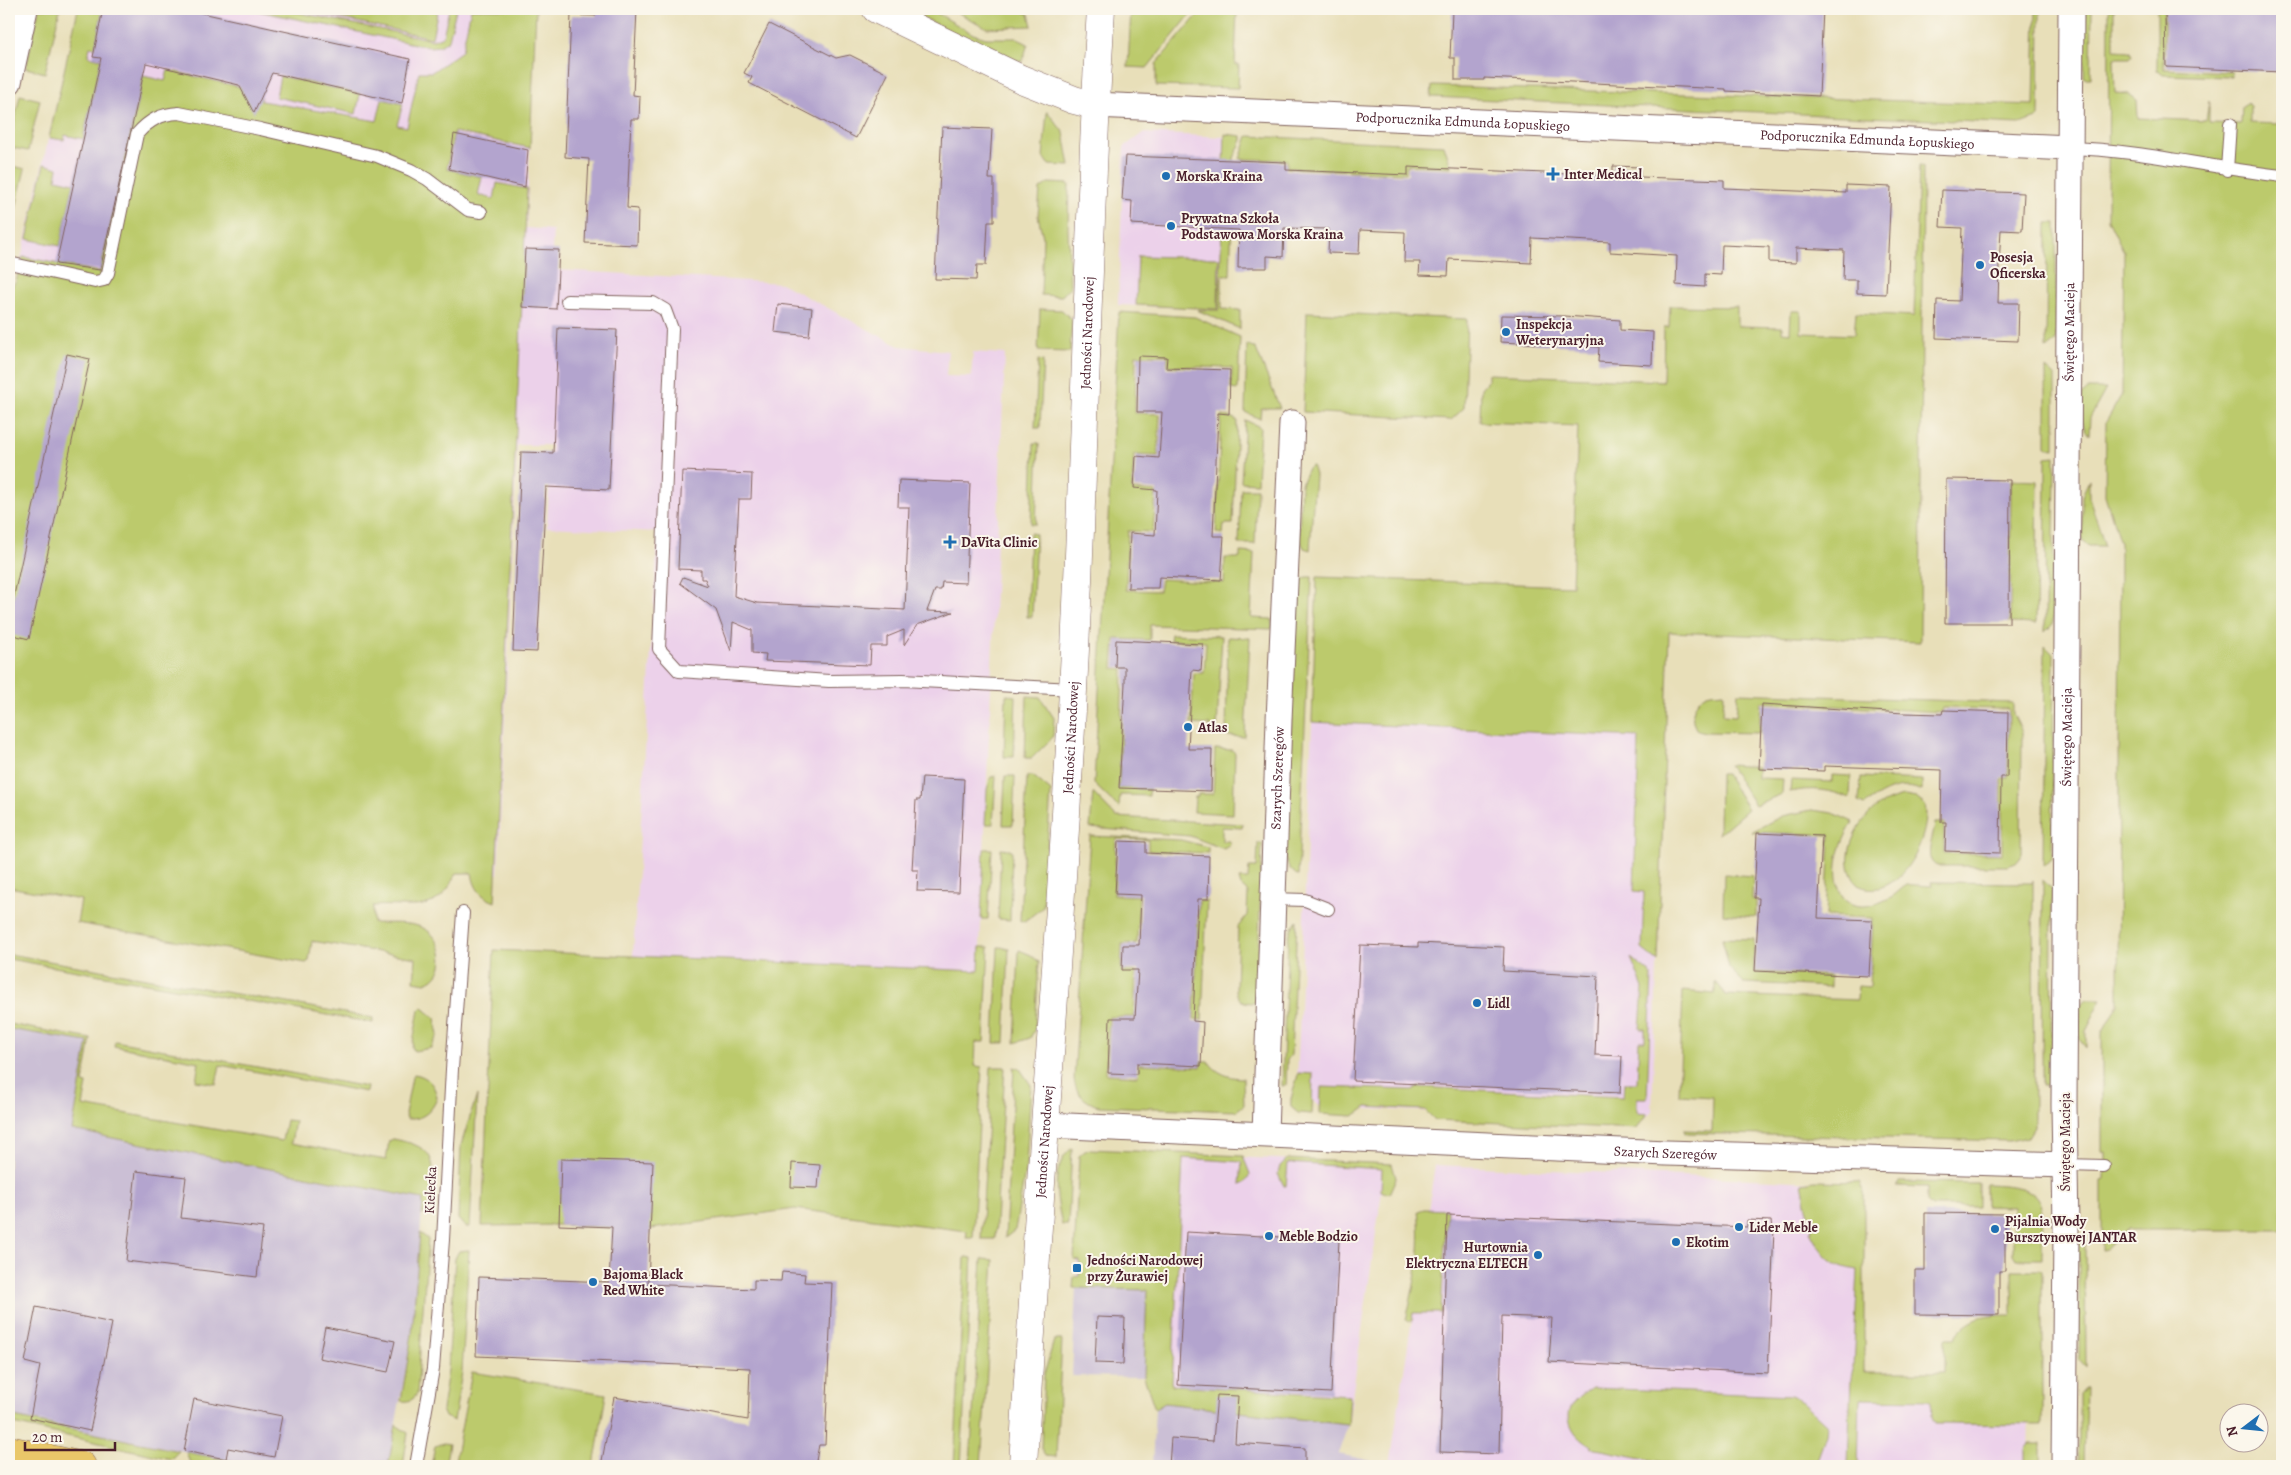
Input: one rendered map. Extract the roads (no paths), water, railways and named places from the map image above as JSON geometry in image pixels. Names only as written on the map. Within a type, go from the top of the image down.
[{"type":"main road","points":[[9,1450],[82,1466]]},
{"type":"street","points":[[9,82],[25,9]]},
{"type":"street","name":"Podporucznika Edmunda Łopuskiego","points":[[876,9],[1021,79],[1074,100],[1094,105],[2070,148]]},
{"type":"street","name":"Jedności Narodowej","points":[[1023,1466],[1074,689],[1090,277],[1091,176],[1101,9]]},
{"type":"street","name":"Świętego Macieja","points":[[2064,1466],[2071,9]]},
{"type":"street","name":"Szarych Szeregów","points":[[1265,1134],[1272,899],[1292,423]]},
{"type":"street","name":"Szarych Szeregów","points":[[1046,1125],[1666,1153],[2064,1165]]},
{"type":"lane","points":[[9,264],[95,282],[104,280],[108,273],[137,134],[146,124],[168,114],[179,113],[260,129],[378,156],[411,170],[438,186],[468,210],[480,212]]},
{"type":"lane","points":[[2227,170],[2230,124]]},
{"type":"lane","points":[[2070,148],[2102,149],[2227,170],[2282,176]]},
{"type":"lane","points":[[567,301],[653,303],[666,310],[672,329],[659,650],[679,671],[829,680],[903,680],[1074,689]]},
{"type":"lane","points":[[1272,899],[1305,900],[1328,910]]},
{"type":"lane","name":"Kielecka","points":[[416,1466],[433,1359],[464,913]]},
{"type":"lane","points":[[2064,1165],[2104,1166]]},
{"type":"place","name":"Inter Medical","points":[[1553,174]]},
{"type":"place","name":"Morska Kraina","points":[[1166,176]]},
{"type":"place","name":"Prywatna Szkoła Podstawowa Morska Kraina","points":[[1171,226]]},
{"type":"place","name":"Posesja Oficerska","points":[[1980,265]]},
{"type":"place","name":"Inspekcja Weterynaryjna","points":[[1506,332]]},
{"type":"place","name":"DaVita Clinic","points":[[950,542]]},
{"type":"place","name":"Atlas","points":[[1188,727]]},
{"type":"place","name":"Lidl","points":[[1477,1003]]},
{"type":"place","name":"Lider Meble","points":[[1739,1227]]},
{"type":"place","name":"Pijalnia Wody Bursztynowej JANTAR","points":[[1995,1229]]},
{"type":"place","name":"Meble Bodzio","points":[[1269,1236]]},
{"type":"place","name":"Ekotim","points":[[1676,1242]]},
{"type":"place","name":"Hurtownia Elektryczna ELTECH","points":[[1538,1255]]},
{"type":"place","name":"Jedności Narodowej przy Żurawiej","points":[[1077,1268]]},
{"type":"place","name":"Bajoma Black Red White","points":[[593,1282]]}]
